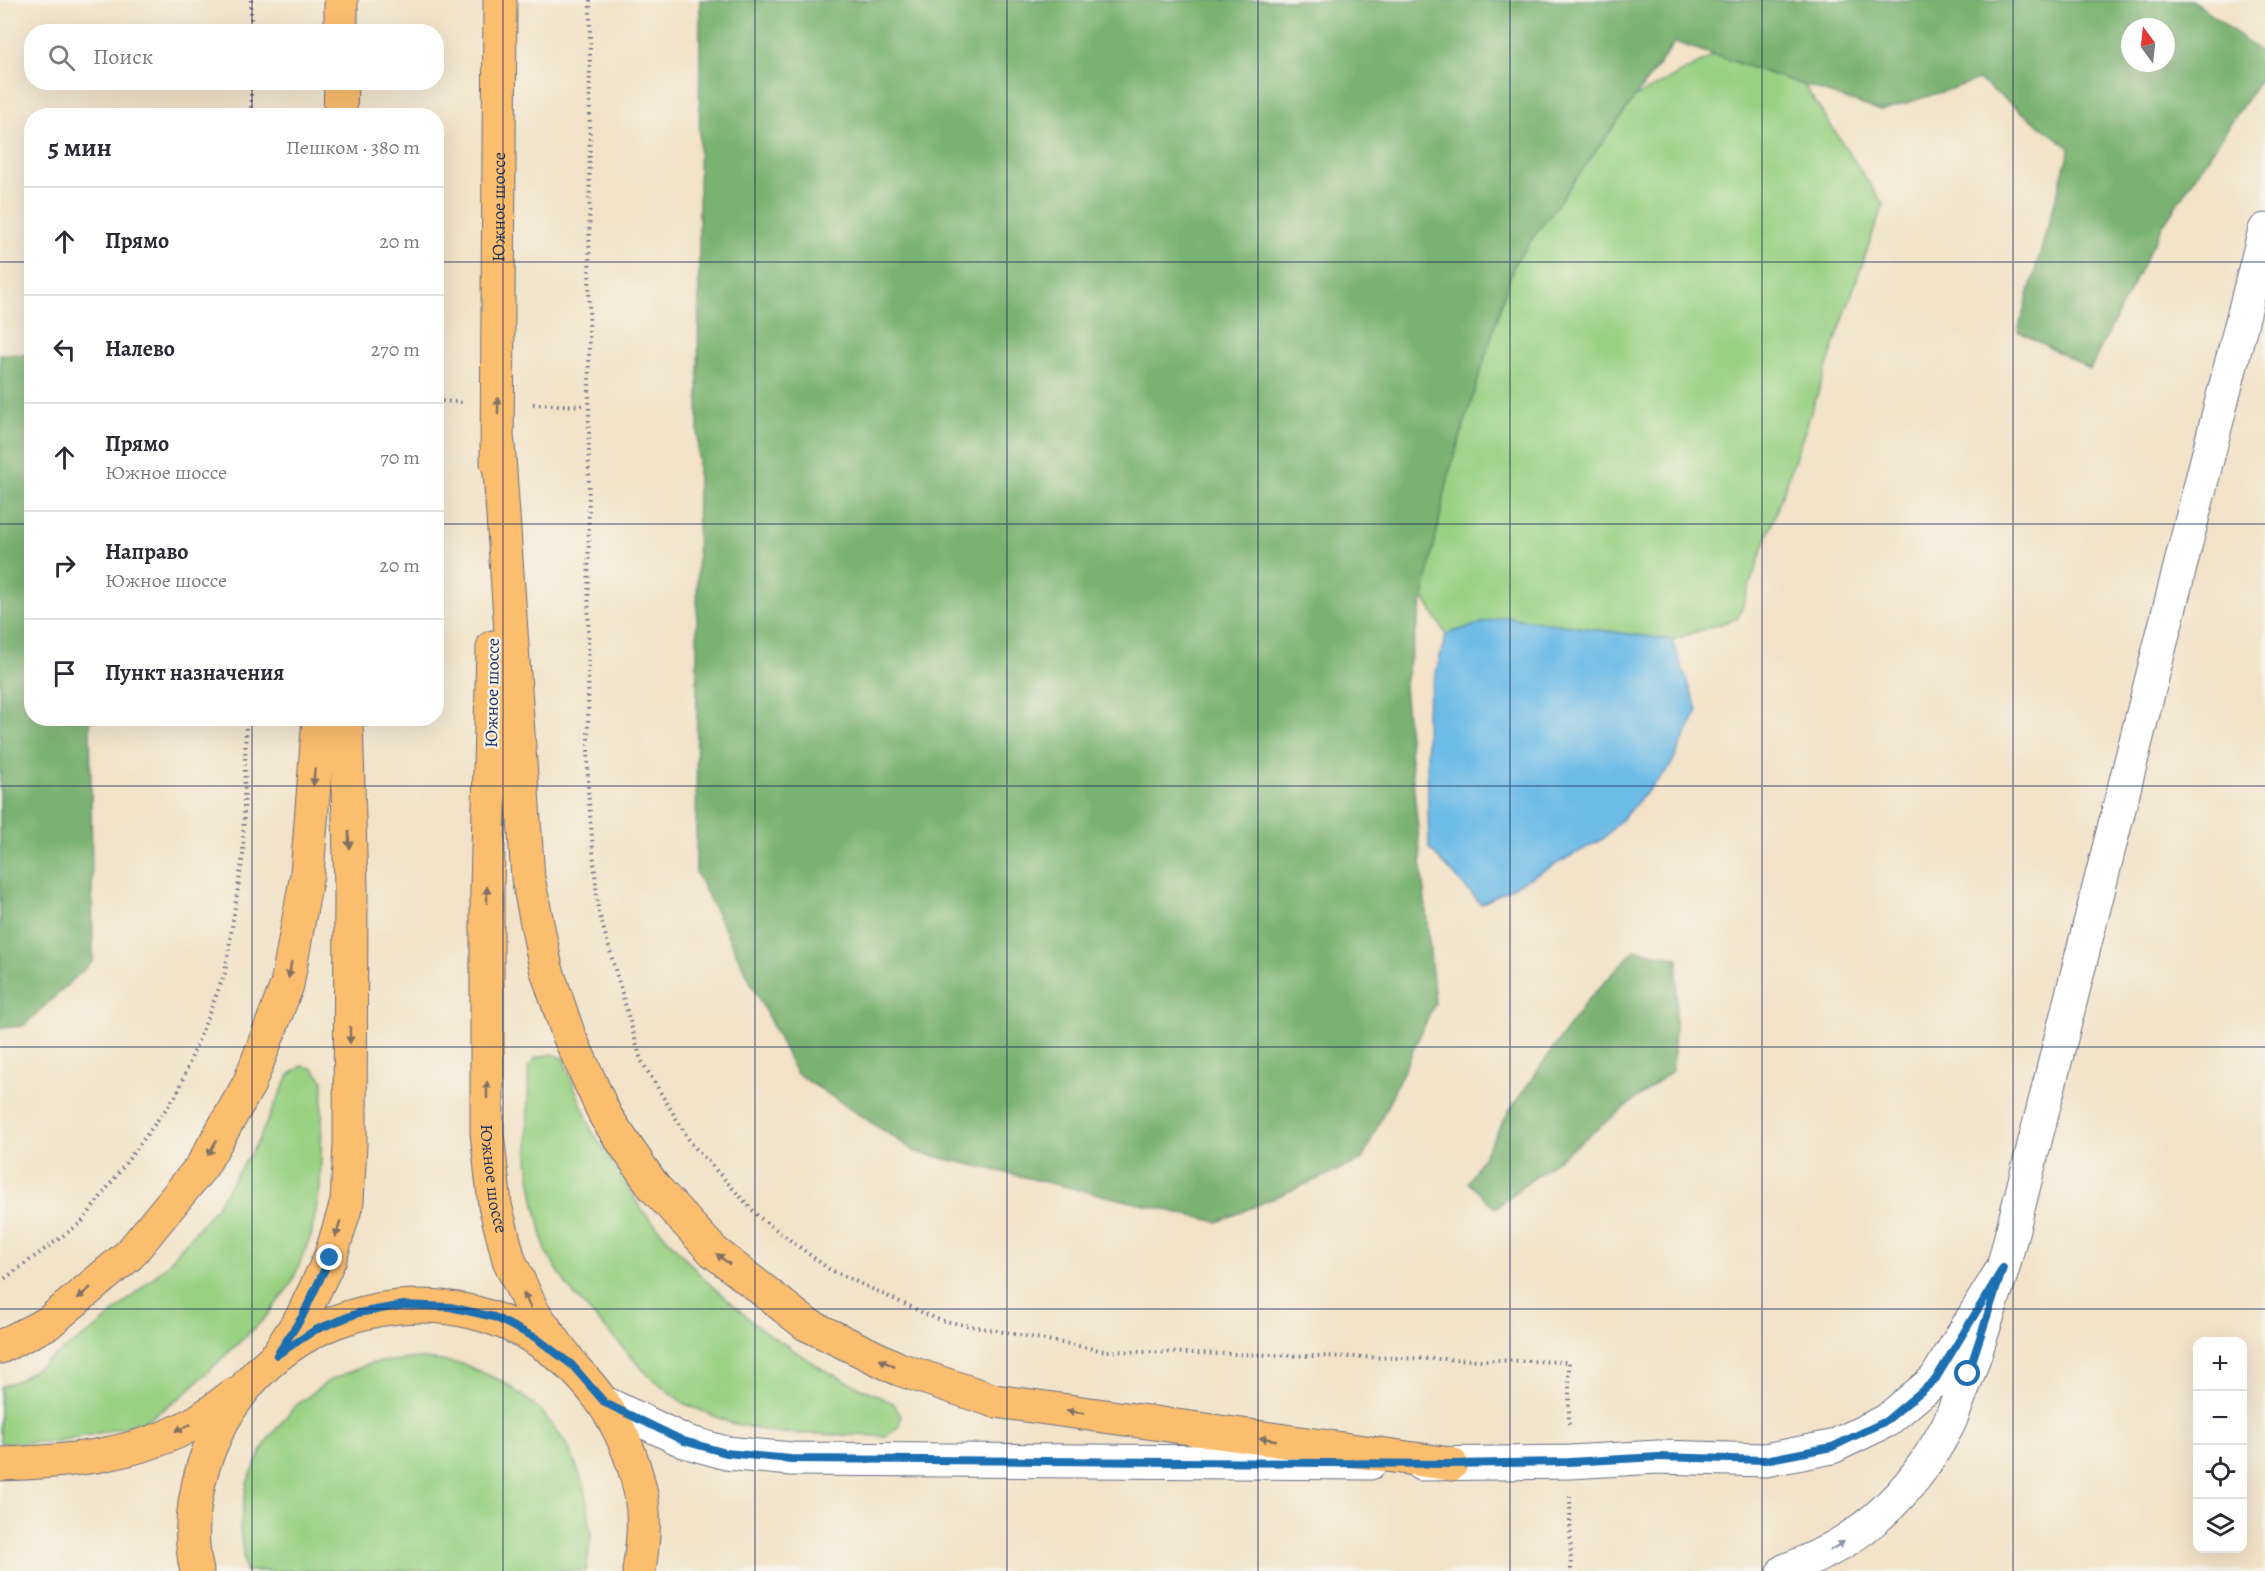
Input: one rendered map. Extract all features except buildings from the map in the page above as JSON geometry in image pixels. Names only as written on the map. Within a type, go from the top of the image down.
[{"type":"main road","points":[[341,0],[341,24]]},
{"type":"main road","name":"Южное шоссе","points":[[500,0],[498,443],[487,889],[487,1133],[495,1205],[509,1260],[533,1312],[572,1365],[605,1403],[629,1448],[641,1492],[644,1537],[639,1571]]},
{"type":"main road","points":[[340,108],[341,90]]},
{"type":"main road","points":[[498,443],[528,878],[546,968],[569,1036],[606,1117],[654,1187],[713,1251],[806,1324],[899,1369],[994,1401],[1450,1464]]},
{"type":"main road","points":[[0,1347],[48,1323],[129,1255],[202,1166],[249,1084],[287,985],[307,874],[318,726]]},
{"type":"main road","name":"Южное шоссе","points":[[277,1355],[302,1317],[325,1268],[347,1202],[350,1145],[351,888],[346,726]]},
{"type":"main road","name":"Южное шоссе","points":[[197,1571],[193,1527],[197,1488],[208,1450],[225,1414],[248,1383],[277,1355],[315,1330],[358,1313],[404,1305],[450,1307],[494,1317],[536,1338],[572,1365]]},
{"type":"main road","points":[[0,1464],[91,1457],[156,1441],[196,1422],[248,1383]]},
{"type":"street","points":[[1784,1571],[1813,1560],[1871,1525],[1917,1477],[1948,1426],[1968,1374],[2003,1268],[2265,230]]},
{"type":"street","points":[[605,1403],[684,1441],[726,1453],[791,1459],[1450,1464],[1569,1462],[1658,1457],[1765,1460],[1832,1447],[1886,1421],[1935,1380],[2003,1268]]},
{"type":"path","points":[[251,0],[251,24]]},
{"type":"path","points":[[590,0],[587,406],[588,790],[598,909],[640,1060],[692,1143],[759,1217],[829,1269],[939,1320],[1105,1351],[1569,1362]]},
{"type":"path","points":[[251,90],[251,108]]},
{"type":"path","points":[[0,1282],[82,1222],[177,1094],[225,973],[243,855],[246,726]]},
{"type":"green space","points":[[700,0],[2192,0],[2265,55],[2265,72],[2163,225],[2090,369],[2018,331],[2070,148],[1979,80],[1881,111],[1675,42],[1514,264],[1450,470],[1404,688],[1435,1003],[1362,1160],[1218,1222],[916,1152],[796,1073],[696,872]]},
{"type":"green space","points":[[1766,28],[1883,204],[1738,618],[1672,640],[1503,617],[1446,634],[1372,514],[1450,252],[1599,116]]},
{"type":"green space","points":[[0,354],[24,355],[24,726],[90,726],[93,961],[23,1026],[0,1028]]},
{"type":"green space","points":[[1635,950],[1678,958],[1673,1070],[1495,1208],[1468,1182],[1510,1110],[1586,1002]]},
{"type":"green space","points":[[552,1054],[563,1058],[592,1131],[642,1210],[703,1278],[761,1329],[824,1370],[893,1403],[901,1416],[899,1426],[887,1436],[777,1433],[731,1423],[683,1403],[649,1376],[570,1290],[546,1252],[528,1161],[528,1068],[535,1058]]},
{"type":"green space","points":[[302,1066],[312,1068],[323,1080],[320,1190],[311,1236],[291,1284],[265,1318],[180,1398],[142,1423],[51,1442],[0,1443],[0,1387],[20,1379],[98,1327],[166,1266],[216,1207],[257,1143],[289,1075]]},
{"type":"green space","points":[[418,1358],[463,1364],[504,1382],[541,1410],[568,1446],[585,1488],[591,1534],[586,1571],[245,1571],[240,1528],[247,1483],[266,1442],[294,1407],[330,1380],[372,1363]]},
{"type":"water","points":[[1503,617],[1672,640],[1698,710],[1670,767],[1603,839],[1481,904],[1429,848],[1426,711],[1446,634]]},
{"type":"route","points":[[330,1258],[302,1317],[277,1355],[315,1330],[358,1313],[404,1305],[450,1307],[494,1317],[536,1338],[572,1365],[605,1403],[684,1441],[726,1453],[791,1459],[1450,1464],[1569,1462],[1658,1457],[1765,1460],[1832,1447],[1886,1421],[1935,1380],[2003,1268],[1968,1374]]}]
